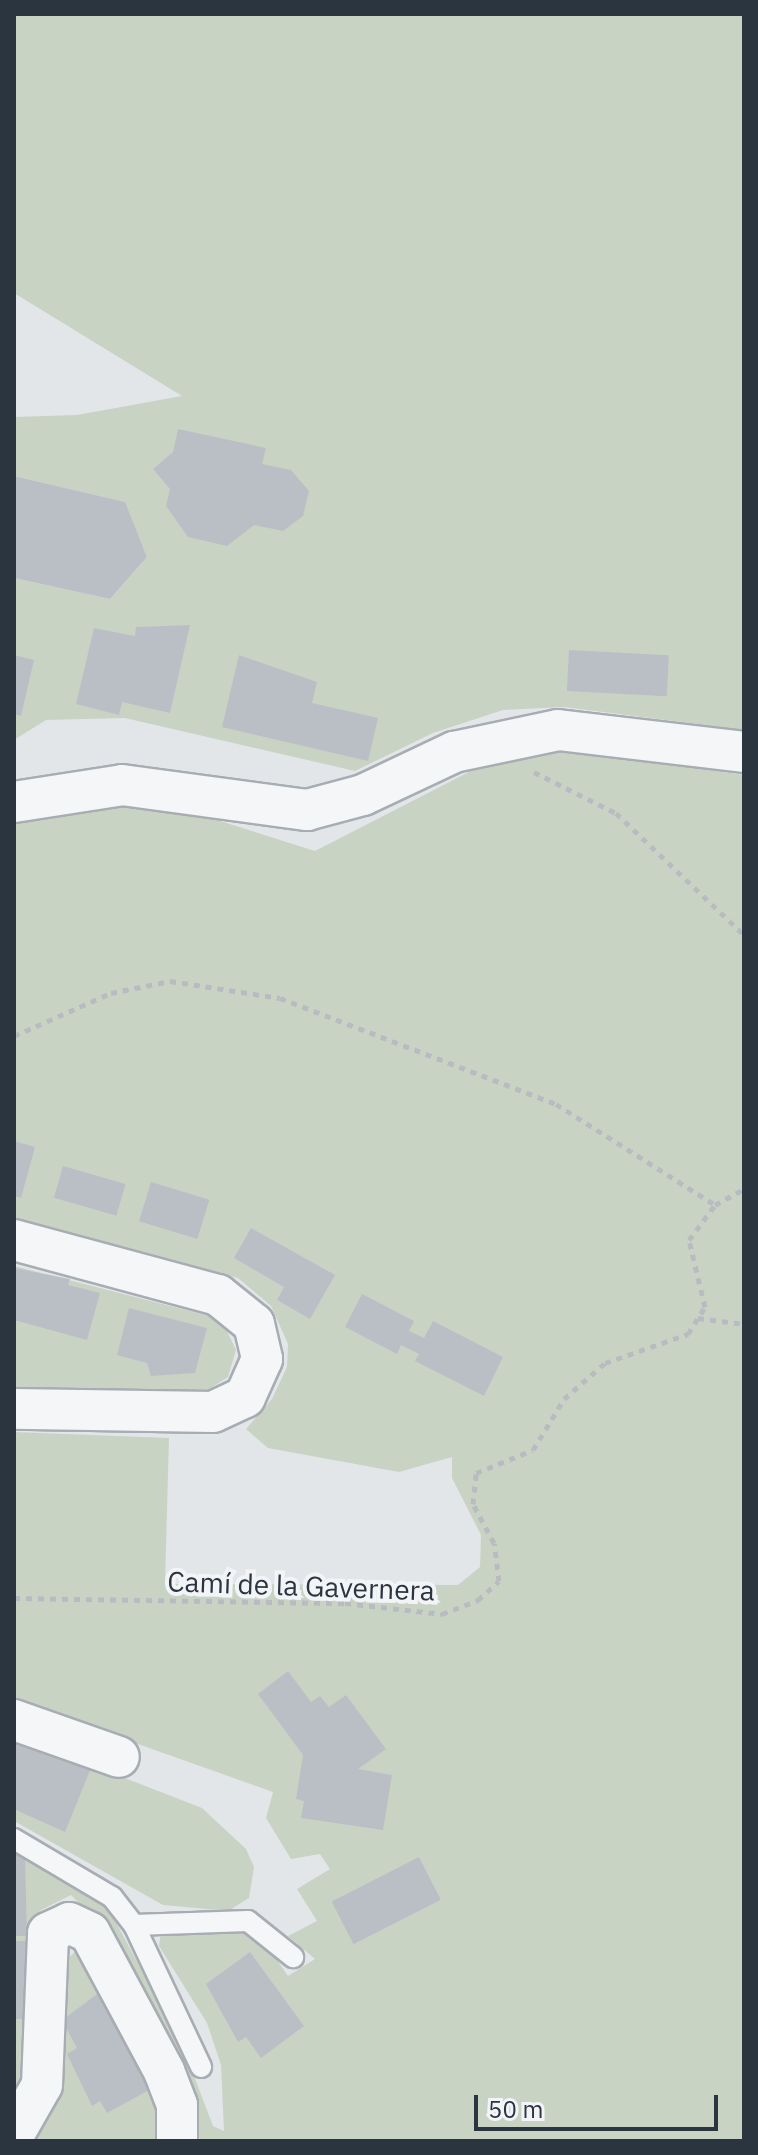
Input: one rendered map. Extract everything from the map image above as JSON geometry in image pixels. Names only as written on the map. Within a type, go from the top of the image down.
[{"type":"street","points":[[14,802],[122,785],[307,810],[495,740],[558,730],[744,752]]},
{"type":"street","points":[[14,1240],[218,1295],[254,1324],[262,1359],[245,1397],[213,1412],[14,1409]]},
{"type":"street","points":[[14,1720],[119,1757]]},
{"type":"street","points":[[14,2134],[35,2110],[42,2085],[48,1933],[69,1923],[90,1933],[164,2071],[177,2105],[177,2141]]},
{"type":"lane","points":[[14,1839],[112,1897],[134,1925],[201,2067]]},
{"type":"lane","points":[[134,1925],[248,1921],[293,1957]]},
{"type":"path","points":[[495,740],[502,755],[616,813],[744,935]]},
{"type":"path","points":[[14,1036],[111,993],[170,981],[280,998],[556,1104],[715,1205]]},
{"type":"path","points":[[744,1189],[715,1205],[689,1240],[705,1307],[698,1318],[744,1324]]},
{"type":"path","name":"Camí de la Gavernera","points":[[14,1598],[345,1603],[442,1614],[478,1600],[499,1581],[494,1543],[473,1504],[476,1473],[533,1450],[564,1399],[605,1363],[688,1334],[698,1318]]},
{"type":"green space","points":[[14,14],[744,14],[744,730],[564,707],[503,710],[433,733],[355,771],[125,718],[46,720],[14,740],[14,578],[110,599],[147,557],[124,502],[14,476],[14,417],[77,415],[182,396],[14,293]]},
{"type":"green space","points":[[586,752],[744,775],[744,2141],[200,2141],[194,2109],[107,1932],[71,1895],[41,1910],[27,1936],[23,2071],[14,2099],[14,1851],[99,1898],[112,1915],[183,2047],[213,2126],[224,2131],[221,2065],[207,2023],[159,1946],[161,1932],[258,1933],[288,1976],[315,1959],[288,1936],[317,1921],[297,1889],[330,1869],[320,1854],[291,1859],[266,1818],[273,1792],[14,1700],[14,1432],[169,1438],[165,1584],[458,1585],[480,1567],[481,1535],[452,1478],[452,1457],[399,1472],[268,1448],[246,1429],[272,1399],[287,1367],[288,1344],[271,1306],[238,1278],[14,1220],[14,819],[113,804],[182,809],[315,851],[502,755]]},
{"type":"green space","points":[[14,1266],[221,1319],[236,1350],[228,1377],[203,1393],[14,1387]]},
{"type":"green space","points":[[14,1735],[202,1808],[246,1849],[254,1867],[249,1898],[228,1911],[163,1905],[14,1821]]},
{"type":"green space","points":[[77,1950],[160,2096],[158,2141],[36,2141],[63,2070],[62,1964]]},
{"type":"building","points":[[178,429],[266,448],[262,464],[291,470],[309,491],[303,516],[283,531],[254,525],[227,546],[188,537],[166,506],[170,489],[153,469],[173,452]]},
{"type":"building","points":[[14,476],[125,502],[147,557],[110,599],[14,578]]},
{"type":"building","points":[[190,625],[170,713],[122,702],[119,715],[76,704],[94,628],[135,636],[136,627]]},
{"type":"building","points":[[569,650],[669,655],[667,696],[567,691]]},
{"type":"building","points":[[14,655],[34,660],[21,716],[14,714]]},
{"type":"building","points":[[239,655],[317,682],[312,703],[378,718],[368,761],[222,727]]},
{"type":"building","points":[[14,1141],[35,1147],[21,1198],[14,1196]]},
{"type":"building","points":[[63,1166],[125,1184],[116,1216],[54,1198]]},
{"type":"building","points":[[151,1182],[209,1200],[197,1239],[139,1221]]},
{"type":"building","points":[[251,1228],[335,1275],[310,1319],[277,1300],[284,1287],[234,1258]]},
{"type":"building","points":[[14,1268],[70,1279],[68,1285],[100,1293],[87,1340],[14,1320]]},
{"type":"building","points":[[362,1294],[414,1321],[409,1331],[424,1338],[433,1321],[503,1357],[484,1396],[415,1361],[419,1354],[401,1345],[397,1354],[345,1327]]},
{"type":"building","points":[[129,1308],[207,1328],[195,1373],[151,1376],[147,1363],[117,1355]]},
{"type":"building","points":[[288,1671],[311,1702],[320,1696],[329,1707],[346,1695],[386,1749],[358,1769],[392,1775],[383,1830],[301,1818],[304,1801],[296,1799],[303,1755],[258,1694]]},
{"type":"building","points":[[14,1737],[91,1768],[65,1832],[16,1810]]},
{"type":"building","points":[[14,1851],[25,1857],[27,1936],[14,1936]]},
{"type":"building","points":[[419,1857],[441,1900],[353,1944],[332,1901]]},
{"type":"building","points":[[14,1941],[26,1941],[26,2019],[14,2019]]},
{"type":"building","points":[[250,1952],[304,2026],[261,2058],[246,2037],[238,2042],[206,1984]]},
{"type":"building","points":[[100,1992],[151,2089],[107,2113],[100,2101],[92,2106],[67,2054],[77,2048],[62,2020]]}]
